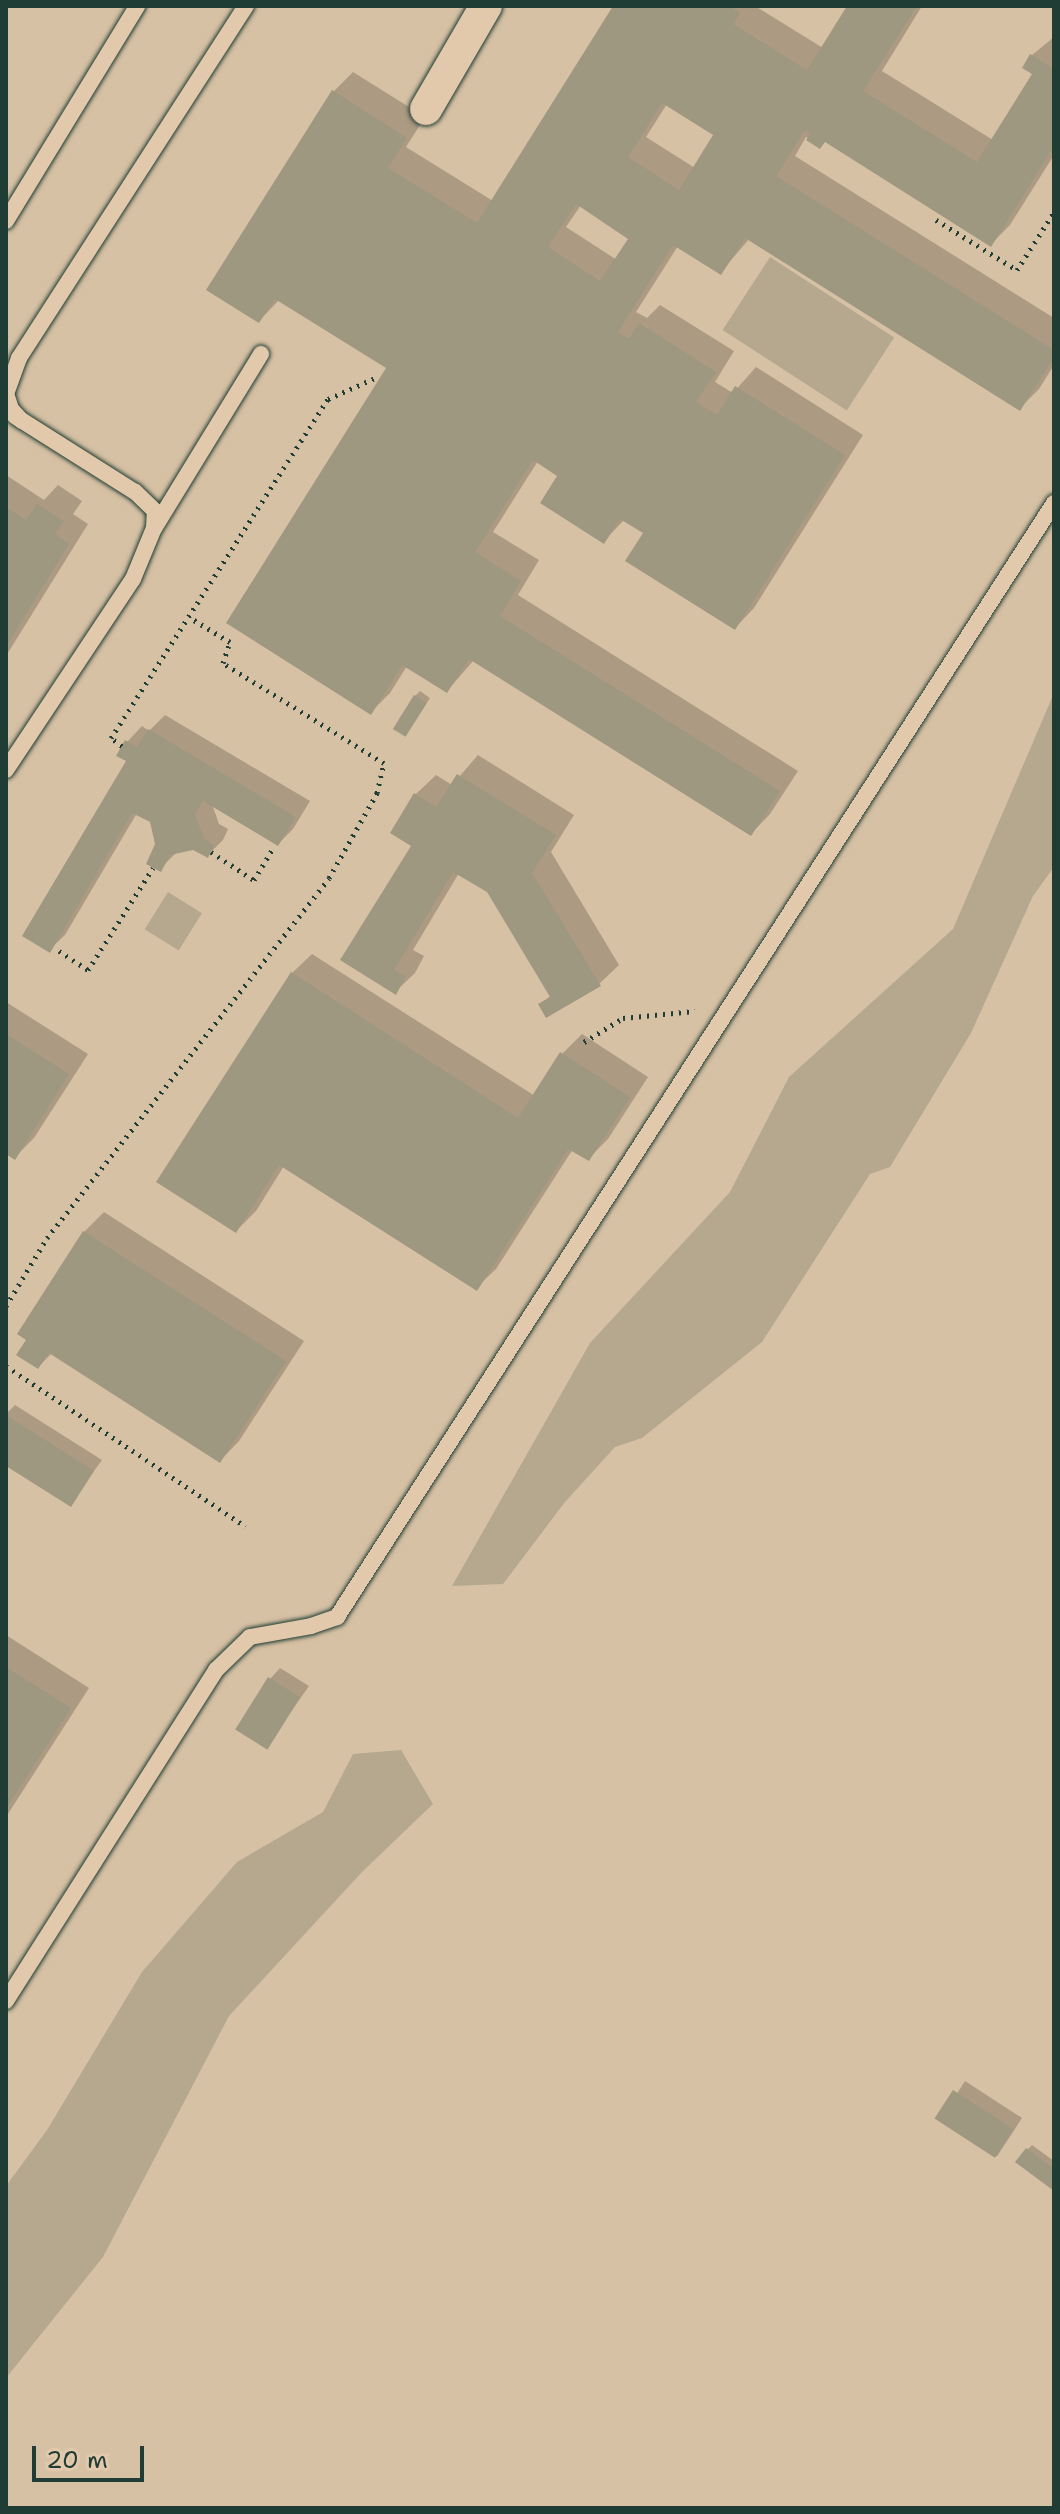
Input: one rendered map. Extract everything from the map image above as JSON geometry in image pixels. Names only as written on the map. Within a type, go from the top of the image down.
[{"type":"street","points":[[426,109],[486,6]]},
{"type":"lane","points":[[6,221],[137,6]]},
{"type":"lane","points":[[22,421],[11,409],[6,394],[19,358],[246,6]]},
{"type":"lane","points":[[6,770],[133,579],[154,528],[261,354]]},
{"type":"lane","points":[[6,410],[135,492],[155,511],[154,528]]},
{"type":"lane","points":[[6,2001],[216,1670],[250,1637],[311,1626],[337,1617],[1054,503]]},
{"type":"path","points":[[936,220],[1017,270],[1054,212]]},
{"type":"path","points":[[122,746],[111,738],[328,399],[375,378]]},
{"type":"path","points":[[6,1306],[47,1238],[329,878],[377,793],[384,763],[223,663],[230,642],[189,617]]},
{"type":"path","points":[[211,852],[254,880],[273,848]]},
{"type":"path","points":[[59,951],[88,970],[153,868]]},
{"type":"path","points":[[584,1042],[623,1018],[728,1008]]},
{"type":"path","points":[[6,1366],[245,1526]]},
{"type":"shaded area","points":[[770,257],[894,338],[847,411],[723,330]]},
{"type":"shaded area","points":[[1054,693],[1054,867],[1033,896],[971,1033],[890,1167],[870,1174],[762,1342],[642,1438],[615,1447],[565,1502],[503,1584],[452,1586],[590,1343],[730,1192],[789,1077],[953,929]]},
{"type":"shaded area","points":[[168,892],[202,913],[179,951],[145,929]]},
{"type":"shaded area","points":[[401,1750],[433,1804],[362,1872],[229,2016],[103,2257],[6,2378],[6,2186],[47,2130],[142,1972],[237,1862],[323,1812],[353,1754]]},
{"type":"building","points":[[613,6],[730,6],[740,13],[733,24],[807,70],[847,6],[917,6],[863,91],[977,162],[1032,74],[1022,68],[1030,54],[1054,69],[1054,146],[991,247],[825,142],[820,149],[806,140],[811,133],[805,130],[776,176],[1054,350],[1054,357],[1020,411],[745,238],[721,275],[673,245],[618,332],[629,339],[639,323],[716,372],[696,402],[717,415],[735,386],[845,455],[735,630],[625,561],[643,533],[620,519],[604,544],[540,503],[557,476],[533,460],[475,552],[521,581],[500,616],[780,791],[751,836],[469,659],[447,693],[402,665],[371,715],[226,623],[386,368],[275,299],[259,323],[206,290],[332,90],[407,138],[388,168],[477,223]],"holes":[[[662,103],[713,135],[679,190],[628,157]],[[576,204],[628,239],[600,281],[548,247]]]},
{"type":"building","points":[[37,504],[64,521],[55,534],[69,544],[6,647],[6,507],[26,520]]},
{"type":"building","points":[[414,695],[427,703],[406,737],[393,729]]},
{"type":"building","points":[[148,729],[296,817],[278,846],[203,801],[195,814],[204,839],[214,845],[208,858],[193,850],[170,855],[161,872],[146,864],[155,844],[150,822],[132,813],[50,953],[22,936],[126,761],[116,756],[125,740],[137,747]]},
{"type":"building","points":[[457,774],[556,835],[532,873],[601,986],[546,1018],[538,1004],[550,997],[487,892],[453,872],[394,970],[406,976],[396,995],[340,960],[411,846],[390,833],[414,793],[436,807]]},
{"type":"building","points":[[291,972],[518,1118],[560,1052],[630,1097],[589,1161],[568,1149],[477,1291],[279,1165],[236,1233],[156,1182]]},
{"type":"building","points":[[6,1034],[69,1074],[15,1160],[6,1154]]},
{"type":"building","points":[[83,1231],[286,1361],[220,1463],[49,1353],[38,1369],[16,1355],[26,1340],[17,1334]]},
{"type":"building","points":[[6,1415],[94,1471],[71,1507],[6,1466]]},
{"type":"building","points":[[6,1667],[71,1708],[6,1809]]},
{"type":"building","points":[[268,1677],[300,1697],[267,1750],[235,1730]]},
{"type":"building","points":[[953,2090],[1013,2129],[995,2158],[934,2119]]},
{"type":"building","points":[[1026,2148],[1054,2169],[1054,2191],[1015,2162]]}]
